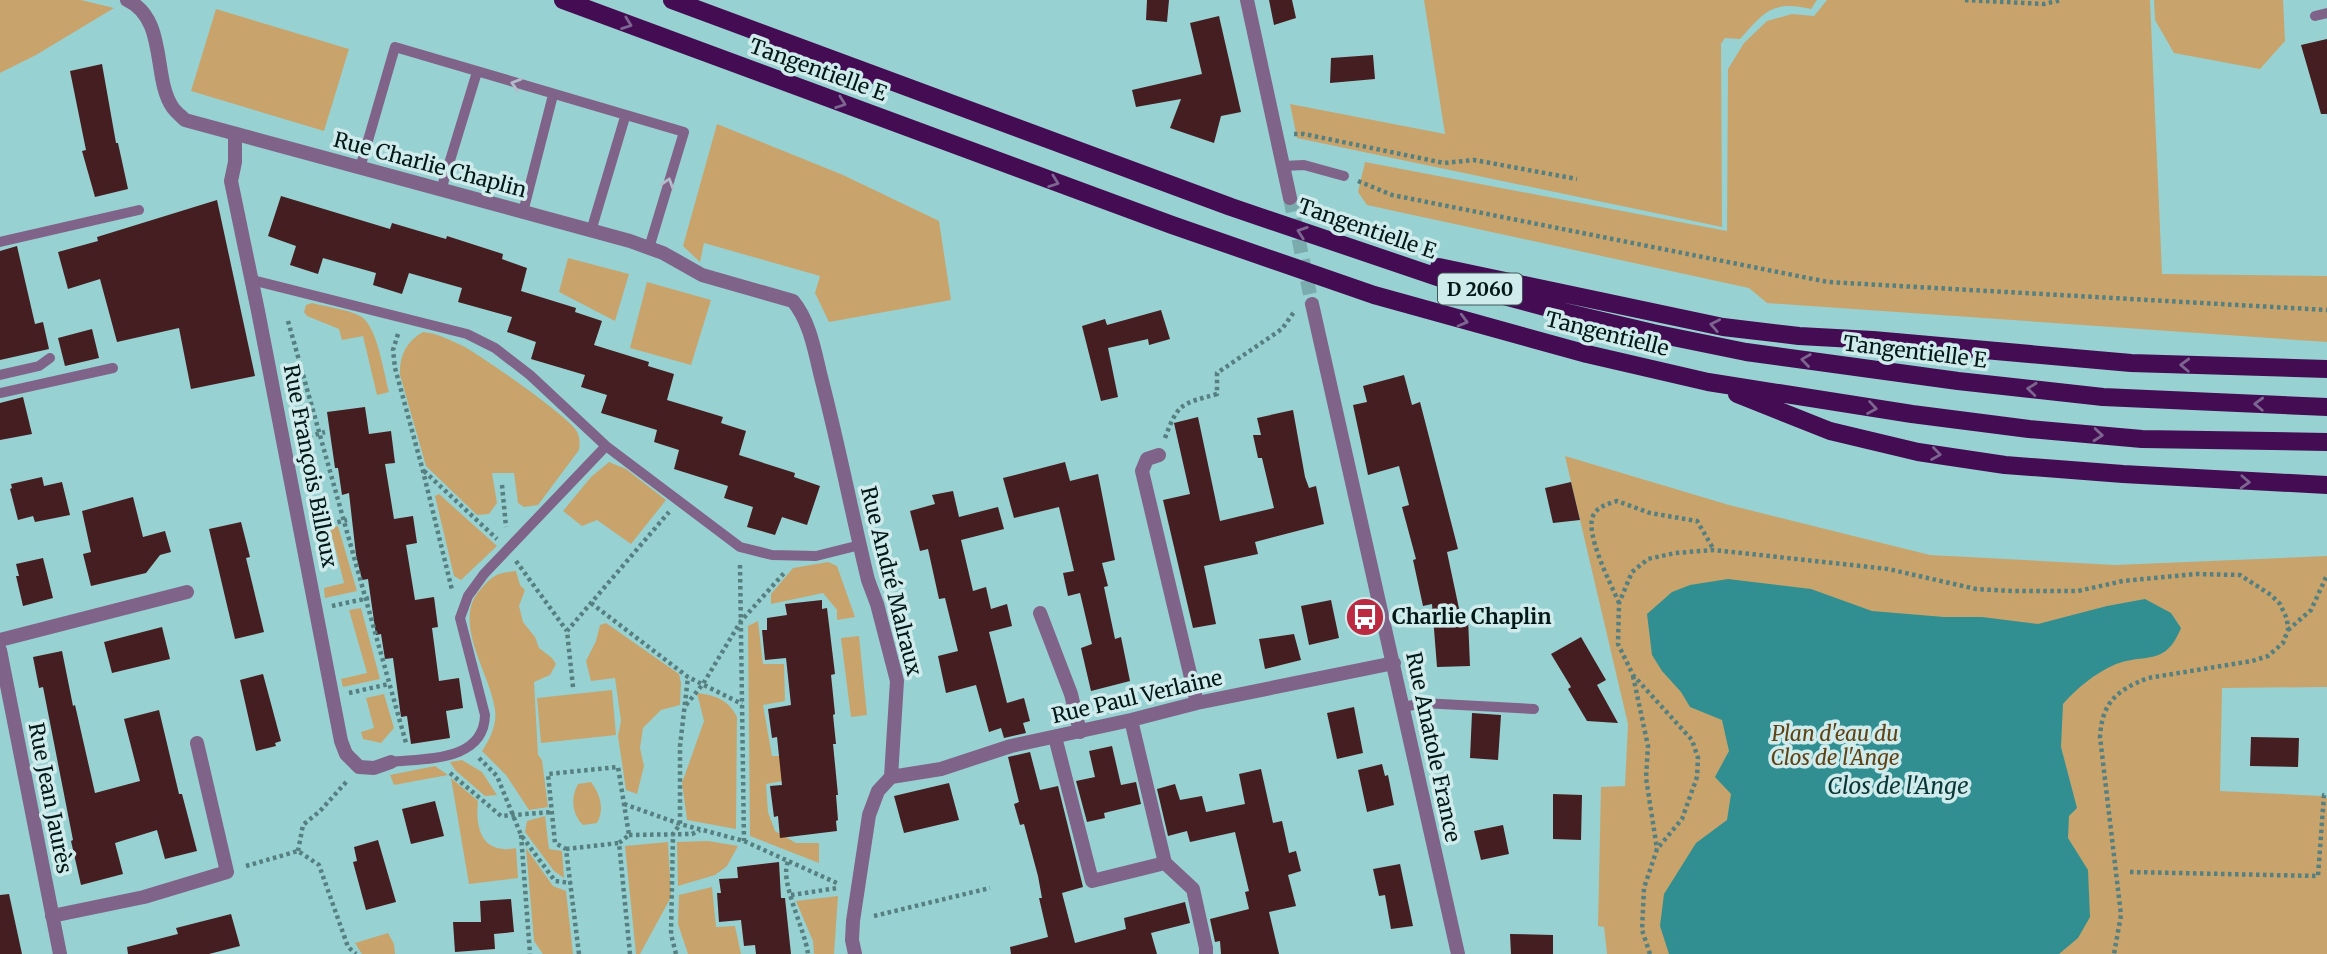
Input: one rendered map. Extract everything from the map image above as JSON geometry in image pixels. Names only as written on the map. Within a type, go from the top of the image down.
[{"type":"main road","name":"Tangentielle E","points":[[563,0],[1172,225],[1374,295]]},
{"type":"main road","name":"Tangentielle E","points":[[673,0],[1348,248],[1452,282],[1560,312],[1746,352],[1958,381],[2103,397],[2327,407]]},
{"type":"main road","points":[[1348,248],[1723,327],[1799,336],[2131,363],[2327,369]]},
{"type":"main road","name":"Tangentielle","points":[[1374,295],[1587,354],[1708,382]]},
{"type":"main road","points":[[1708,382],[1830,431],[1918,452],[2005,465],[2177,478],[2327,485]]},
{"type":"main road","name":"D 2060","points":[[1708,382],[1912,414],[2042,430],[2142,439],[2327,442]]},
{"type":"street","name":"Rue Charlie Chaplin","points":[[127,0],[138,5],[150,22],[172,107],[185,120],[592,231],[649,248],[702,275],[793,301]]},
{"type":"street","points":[[1247,0],[1290,198]]},
{"type":"street","name":"Rue François Billoux","points":[[236,134],[231,181],[332,696],[346,754],[359,767]]},
{"type":"street","name":"Rue André Malraux","points":[[793,301],[808,327],[860,545],[897,681],[891,778],[878,791],[869,815],[853,921],[852,940],[855,954]]},
{"type":"street","name":"Rue Anatole France","points":[[1312,304],[1458,954]]},
{"type":"street","points":[[1159,455],[1147,458],[1142,471],[1197,703]]},
{"type":"street","points":[[0,640],[187,592]]},
{"type":"street","points":[[1040,612],[1071,694],[1080,732]]},
{"type":"street","name":"Rue Jean Jaurès","points":[[0,650],[60,954]]},
{"type":"street","name":"Rue Paul Verlaine","points":[[891,778],[941,769],[1011,746],[1197,703],[1394,663]]},
{"type":"street","points":[[1132,720],[1165,863],[1193,889],[1206,954]]},
{"type":"street","points":[[1055,737],[1092,881],[1165,863]]},
{"type":"street","points":[[52,916],[144,897],[228,872],[197,743]]},
{"type":"street","points":[[359,767],[374,768],[391,762]]},
{"type":"lane","points":[[2315,16],[2327,13]]},
{"type":"lane","points":[[360,168],[395,47],[625,117],[684,132],[649,248]]},
{"type":"lane","points":[[441,190],[477,72]]},
{"type":"lane","points":[[523,212],[553,95]]},
{"type":"lane","points":[[592,231],[625,117]]},
{"type":"lane","points":[[1283,166],[1304,165],[1344,176]]},
{"type":"lane","points":[[0,242],[139,210]]},
{"type":"lane","points":[[252,280],[467,334],[495,348],[530,375],[606,446],[740,547],[772,555],[817,556],[860,545]]},
{"type":"lane","points":[[0,375],[39,366],[50,358]]},
{"type":"lane","points":[[0,393],[113,368]]},
{"type":"lane","points":[[391,762],[461,752],[480,736],[485,725],[485,715],[460,618],[468,596],[484,574],[606,446]]},
{"type":"lane","points":[[1404,707],[1422,703],[1534,709]]},
{"type":"path","points":[[1965,0],[2045,4],[2061,0]]},
{"type":"path","points":[[1290,134],[1304,134],[1444,163],[1474,160],[1577,179]]},
{"type":"path","points":[[1344,176],[1392,195],[1828,282],[2327,310]]},
{"type":"path","points":[[1159,455],[1175,412],[1191,402],[1217,394],[1217,373],[1282,329],[1296,309]]},
{"type":"path","points":[[407,318],[393,350],[395,368],[460,618]]},
{"type":"path","points":[[288,321],[406,745],[432,757],[501,816],[552,812]]},
{"type":"path","points":[[423,471],[508,549],[567,631],[573,687]]},
{"type":"path","points":[[502,485],[508,549]]},
{"type":"path","points":[[567,631],[678,500]]},
{"type":"path","points":[[1619,603],[1599,555],[1590,524],[1594,513],[1601,507],[1617,501],[1650,513],[1697,521],[1714,550]]},
{"type":"path","points":[[301,530],[345,520]]},
{"type":"path","points":[[740,547],[744,841]]},
{"type":"path","points":[[1657,849],[1646,778],[1647,746],[1633,675],[1618,644],[1619,603],[1632,572],[1648,559],[1675,553],[1714,550],[1888,569],[1976,589],[2012,591],[2078,591],[2123,581],[2196,574],[2240,575],[2280,604],[2287,619],[2288,630],[2283,643],[2268,656],[2252,661],[2148,678],[2114,697],[2104,710],[2100,737],[2121,915],[2114,954]]},
{"type":"path","points":[[685,707],[703,684],[741,621],[799,555]]},
{"type":"path","points":[[2288,630],[2311,610],[2327,575]]},
{"type":"path","points":[[316,609],[367,598]]},
{"type":"path","points":[[591,603],[688,677],[742,704]]},
{"type":"path","points":[[1633,675],[1692,740],[1698,758],[1697,777],[1682,819],[1657,849],[1644,888],[1642,930],[1650,954]]},
{"type":"path","points":[[676,954],[671,934],[673,834],[680,824],[680,746],[688,677]]},
{"type":"path","points":[[332,696],[389,684]]},
{"type":"path","points":[[469,748],[497,776],[521,835],[555,881],[571,883]]},
{"type":"path","points":[[298,851],[303,825],[320,811],[359,767]]},
{"type":"path","points":[[629,835],[618,767],[548,774],[555,843],[566,849],[619,843],[629,835],[692,834],[700,830]]},
{"type":"path","points":[[2130,872],[2318,876],[2327,795]]},
{"type":"path","points":[[624,804],[680,824],[744,841],[846,887],[792,895]]},
{"type":"path","points":[[521,835],[530,954]]},
{"type":"path","points":[[619,843],[630,954]]},
{"type":"path","points":[[566,849],[579,954]]},
{"type":"path","points":[[228,872],[298,851]]},
{"type":"path","points":[[298,851],[319,865],[348,947],[355,954]]},
{"type":"path","points":[[788,862],[785,869],[787,887],[806,939],[808,954]]},
{"type":"path","points":[[853,921],[990,888]]},
{"type":"green space","points":[[0,0],[81,0],[114,8],[36,55],[0,73]]},
{"type":"green space","points":[[1424,0],[1817,0],[1811,9],[1787,6],[1770,10],[1740,39],[1725,38],[1721,44],[1722,227],[1297,138],[1290,104],[1445,134]]},
{"type":"green space","points":[[1827,0],[2150,0],[2162,274],[2327,276],[2327,342],[1767,303],[1749,288],[1367,205],[1358,192],[1365,162],[1727,231],[1728,69],[1744,43],[1767,21],[1792,14],[1814,16]]},
{"type":"green space","points":[[2154,0],[2283,0],[2285,41],[2260,69],[2174,53],[2155,20]]},
{"type":"green space","points":[[216,9],[349,49],[324,131],[191,91]]},
{"type":"green space","points":[[717,124],[843,175],[939,221],[951,300],[829,322],[815,293],[820,276],[704,243],[700,262],[683,246]]},
{"type":"green space","points":[[568,258],[629,274],[615,321],[559,292]]},
{"type":"green space","points":[[647,282],[711,300],[691,365],[630,348]]},
{"type":"green space","points":[[312,303],[349,312],[366,321],[375,339],[389,392],[377,395],[363,336],[342,340],[339,329],[307,316],[304,312],[306,305]]},
{"type":"green space","points":[[423,332],[443,337],[473,352],[540,399],[576,430],[579,450],[538,505],[524,507],[518,503],[514,473],[492,473],[497,503],[489,514],[477,515],[426,466],[400,375],[405,350],[412,340]]},
{"type":"green space","name":"Plan d'eau du Clos de l'Ange","points":[[1565,456],[1729,505],[1930,555],[2115,565],[2327,556],[2327,687],[2222,688],[2220,791],[2327,798],[2327,954],[1607,954],[1604,927],[1598,926],[1601,787],[1625,786],[1628,724]]},
{"type":"green space","points":[[609,462],[626,469],[666,500],[631,544],[597,520],[582,526],[563,511],[591,477]]},
{"type":"green space","points":[[439,494],[497,546],[461,580],[454,576],[435,496]]},
{"type":"green space","points":[[338,526],[357,591],[325,598],[324,588],[344,583],[330,528]]},
{"type":"green space","points":[[828,562],[837,566],[855,617],[837,620],[837,610],[823,593],[771,604],[771,594],[793,568]]},
{"type":"green space","points":[[516,571],[520,585],[525,590],[519,606],[523,622],[535,637],[539,648],[556,664],[550,675],[534,682],[538,755],[542,760],[548,807],[529,810],[506,775],[482,751],[492,732],[495,710],[475,649],[470,617],[472,603],[488,581],[499,574]]},
{"type":"green space","points":[[361,608],[380,679],[343,687],[341,679],[367,673],[349,610]]},
{"type":"green space","points":[[758,621],[763,664],[784,664],[785,701],[763,705],[772,756],[786,756],[788,780],[766,784],[768,812],[775,831],[796,843],[819,843],[819,863],[750,836],[748,626]]},
{"type":"green space","points":[[606,623],[679,674],[681,683],[680,705],[661,710],[643,728],[640,748],[644,766],[637,794],[626,790],[618,736],[621,721],[615,678],[591,681],[586,661],[600,625]]},
{"type":"green space","points":[[859,636],[867,715],[851,717],[841,638]]},
{"type":"green space","points":[[612,690],[616,735],[541,743],[537,698]]},
{"type":"green space","points":[[697,693],[721,699],[737,717],[736,829],[687,820],[682,783],[704,721]]},
{"type":"green space","points":[[384,694],[394,728],[381,743],[363,739],[361,732],[374,728],[366,698]]},
{"type":"green space","points":[[462,760],[482,772],[497,795],[485,796],[455,770],[450,762]]},
{"type":"green space","points":[[435,766],[448,775],[394,785],[390,775]]},
{"type":"green space","points":[[451,778],[478,801],[480,830],[488,844],[495,848],[516,848],[518,878],[469,884]]},
{"type":"green space","points":[[591,782],[599,797],[601,812],[597,823],[583,825],[574,810],[574,794],[578,784]]},
{"type":"green space","points":[[545,816],[549,849],[562,851],[564,878],[554,871],[525,832],[527,821]]},
{"type":"green space","points":[[708,841],[738,846],[727,866],[715,875],[678,886],[677,842]]},
{"type":"green space","points":[[668,842],[671,897],[640,954],[636,954],[625,846]]},
{"type":"green space","points":[[526,848],[553,886],[566,891],[573,954],[543,954],[534,941]]},
{"type":"green space","points":[[712,887],[716,927],[735,926],[741,954],[688,954],[678,924],[679,895]]},
{"type":"green space","points":[[838,896],[834,954],[814,954],[813,941],[796,901]]},
{"type":"green space","points":[[388,933],[394,944],[395,954],[362,954],[355,943]]},
{"type":"water","name":"Clos de l'Ange","points":[[1728,579],[1811,589],[1872,611],[1944,617],[1982,617],[2038,624],[2145,599],[2171,613],[2181,628],[2168,649],[2153,657],[2114,665],[2086,682],[2063,704],[2061,747],[2077,808],[2069,816],[2068,838],[2088,870],[2090,917],[2078,938],[2059,954],[1669,954],[1660,926],[1664,894],[1696,843],[1727,820],[1731,794],[1715,777],[1729,751],[1722,720],[1690,707],[1652,655],[1647,614],[1672,592],[1690,585]]},
{"type":"building","points":[[1147,0],[1169,0],[1167,22],[1146,20]]},
{"type":"building","points":[[1269,0],[1292,0],[1296,18],[1274,25]]},
{"type":"building","points":[[1219,16],[1241,112],[1221,116],[1214,143],[1170,128],[1181,99],[1136,107],[1132,90],[1202,74],[1190,23]]},
{"type":"building","points":[[2327,39],[2327,114],[2321,114],[2301,45]]},
{"type":"building","points":[[1373,55],[1375,79],[1330,83],[1331,58]]},
{"type":"building","points":[[102,64],[116,143],[128,189],[95,197],[82,151],[86,150],[70,71]]},
{"type":"building","points":[[281,196],[390,229],[392,223],[446,239],[447,236],[503,254],[502,259],[527,268],[521,291],[576,308],[575,312],[602,321],[594,345],[649,362],[648,366],[674,374],[667,400],[723,417],[721,423],[746,431],[739,455],[795,473],[794,477],[820,486],[807,525],[782,517],[775,535],[747,527],[753,507],[724,498],[728,486],[674,469],[679,450],[654,442],[657,430],[601,413],[607,395],[581,387],[585,375],[531,359],[536,342],[507,332],[512,317],[458,302],[462,288],[409,273],[402,294],[373,285],[376,273],[323,258],[318,274],[290,265],[296,246],[268,236]]},
{"type":"building","points":[[217,200],[255,376],[191,389],[179,328],[117,342],[100,279],[68,289],[58,252],[98,241],[97,237]]},
{"type":"building","points":[[17,246],[35,324],[43,322],[49,349],[0,360],[0,251]]},
{"type":"building","points":[[1161,310],[1170,339],[1149,345],[1148,339],[1108,348],[1118,397],[1101,401],[1082,326],[1105,319],[1107,325]]},
{"type":"building","points":[[92,329],[99,358],[65,366],[58,338]]},
{"type":"building","points":[[1404,375],[1412,405],[1420,402],[1458,549],[1447,552],[1461,618],[1468,618],[1470,666],[1437,667],[1432,604],[1423,606],[1413,560],[1416,559],[1402,507],[1409,505],[1399,466],[1368,475],[1353,405],[1367,402],[1363,386]]},
{"type":"building","points":[[23,397],[32,434],[0,440],[0,403]]},
{"type":"building","points":[[365,407],[369,434],[391,431],[395,463],[385,464],[394,519],[413,516],[417,543],[406,545],[415,600],[434,597],[438,627],[432,628],[439,681],[459,678],[463,708],[446,711],[450,738],[411,744],[407,716],[401,717],[393,658],[385,659],[381,634],[376,635],[368,579],[362,580],[356,555],[349,493],[342,495],[338,468],[335,468],[327,412]]},
{"type":"building","points":[[1293,410],[1305,477],[1309,488],[1316,486],[1324,524],[1255,542],[1258,554],[1204,566],[1216,624],[1193,628],[1163,500],[1190,494],[1174,423],[1198,417],[1220,521],[1274,508],[1262,458],[1258,458],[1253,435],[1261,435],[1257,418]]},
{"type":"building","points":[[1065,462],[1070,481],[1098,474],[1115,560],[1102,563],[1108,586],[1104,587],[1115,639],[1121,637],[1130,681],[1091,691],[1081,648],[1092,644],[1080,593],[1068,596],[1063,573],[1074,571],[1059,507],[1014,518],[1003,478]]},
{"type":"building","points":[[42,477],[44,486],[62,482],[70,515],[35,522],[33,516],[18,520],[11,484]]},
{"type":"building","points":[[1571,482],[1580,520],[1553,523],[1545,488]]},
{"type":"building","points":[[953,491],[959,517],[998,507],[1004,529],[961,540],[973,591],[986,587],[991,609],[1007,604],[1012,626],[989,632],[1007,703],[1024,698],[1030,721],[1023,723],[1026,733],[1004,738],[1001,728],[989,732],[976,685],[946,693],[938,656],[958,651],[945,598],[939,599],[928,549],[920,551],[910,511],[935,504],[932,495]]},
{"type":"building","points":[[133,497],[143,537],[165,531],[171,552],[160,555],[146,573],[91,586],[83,554],[91,552],[82,511]]},
{"type":"building","points":[[241,522],[250,557],[246,558],[264,632],[235,639],[209,529]]},
{"type":"building","points":[[43,558],[53,598],[23,606],[16,564]]},
{"type":"building","points":[[822,600],[822,609],[827,608],[835,674],[831,675],[835,714],[836,744],[833,744],[838,795],[837,831],[780,838],[778,816],[774,817],[770,786],[782,785],[777,737],[772,738],[768,709],[791,705],[786,658],[765,660],[762,630],[767,630],[767,618],[787,615],[785,604]]},
{"type":"building","points":[[1331,600],[1339,638],[1309,645],[1301,606]]},
{"type":"building","points":[[162,627],[170,659],[112,673],[104,642]]},
{"type":"building","points":[[1294,634],[1301,660],[1265,669],[1259,639]]},
{"type":"building","points":[[1581,637],[1606,680],[1597,685],[1618,723],[1587,721],[1551,654]]},
{"type":"building","points":[[62,651],[95,793],[140,781],[124,719],[159,710],[179,794],[182,794],[197,851],[165,859],[157,830],[115,843],[123,874],[81,885],[43,687],[39,688],[33,657]]},
{"type":"building","points":[[263,674],[281,741],[275,743],[276,746],[256,751],[240,680]]},
{"type":"building","points":[[1354,707],[1363,753],[1337,759],[1327,713]]},
{"type":"building","points":[[1472,713],[1501,715],[1498,760],[1470,758]]},
{"type":"building","points":[[2251,737],[2299,738],[2298,767],[2250,766]]},
{"type":"building","points":[[1112,746],[1121,785],[1136,782],[1141,804],[1104,813],[1105,818],[1087,822],[1076,781],[1095,777],[1089,751]]},
{"type":"building","points":[[1030,752],[1040,790],[1058,786],[1083,887],[1062,893],[1075,943],[1126,929],[1124,918],[1185,902],[1190,923],[1151,933],[1157,954],[1011,954],[1010,947],[1048,937],[1039,898],[1042,898],[1038,876],[1024,824],[1020,825],[1014,804],[1019,802],[1008,757]]},
{"type":"building","points":[[1382,764],[1385,776],[1388,775],[1394,805],[1367,812],[1358,770]]},
{"type":"building","points":[[1261,769],[1273,823],[1282,821],[1289,853],[1296,851],[1301,871],[1288,875],[1296,906],[1269,912],[1279,954],[1221,954],[1220,941],[1215,942],[1210,919],[1249,909],[1245,892],[1249,891],[1235,832],[1190,842],[1187,831],[1168,836],[1157,789],[1175,784],[1180,800],[1202,796],[1206,812],[1245,804],[1239,774]]},
{"type":"building","points":[[949,783],[959,820],[904,833],[894,796]]},
{"type":"building","points":[[1553,794],[1582,795],[1581,840],[1553,839]]},
{"type":"building","points":[[435,801],[444,836],[411,844],[402,809]]},
{"type":"building","points":[[1503,825],[1509,854],[1481,860],[1474,831]]},
{"type":"building","points":[[378,840],[396,902],[366,910],[353,862],[357,861],[354,847]]},
{"type":"building","points":[[779,862],[781,898],[785,898],[791,954],[756,954],[755,945],[744,946],[741,920],[719,922],[719,879],[738,878],[737,867]]},
{"type":"building","points":[[1400,864],[1413,926],[1391,929],[1385,895],[1379,896],[1373,869]]},
{"type":"building","points":[[9,894],[22,954],[0,954],[0,895]]},
{"type":"building","points":[[511,899],[514,932],[494,934],[495,949],[455,952],[453,922],[481,922],[480,901]]},
{"type":"building","points":[[231,914],[240,946],[209,954],[128,954],[127,947],[178,934],[176,928]]},
{"type":"building","points":[[1510,934],[1553,935],[1553,954],[1511,954]]},
{"type":"tunnel","points":[[1290,198],[1312,304]]},
{"type":"place","name":"Charlie Chaplin","points":[[1365,617]]}]
